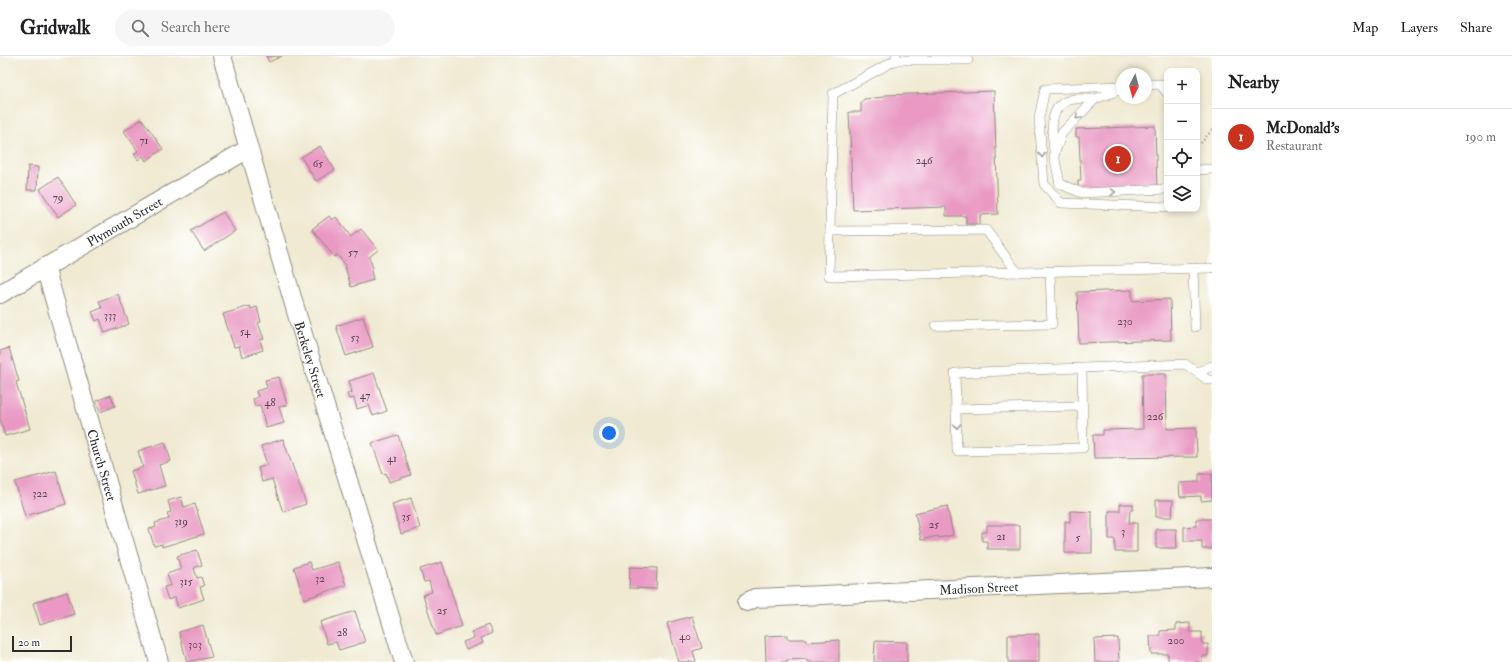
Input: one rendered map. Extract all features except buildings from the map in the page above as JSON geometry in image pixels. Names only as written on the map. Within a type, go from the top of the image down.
[{"type":"street","name":"Berkeley Street","points":[[222,56],[300,326],[404,662]]},
{"type":"street","name":"Plymouth Street","points":[[0,294],[248,149]]},
{"type":"street","name":"Church Street","points":[[46,267],[159,662]]},
{"type":"street","name":"Madison Street","points":[[747,602],[755,598],[1212,577]]},
{"type":"lane","points":[[968,60],[896,58],[833,94],[829,276],[1212,268]]},
{"type":"lane","points":[[1152,85],[1160,84],[1164,89]]},
{"type":"lane","points":[[1116,86],[1045,89],[1039,118],[1044,184],[1061,204],[1164,207]]},
{"type":"lane","points":[[1116,91],[1095,99],[1070,100],[1060,105],[1051,120],[1054,154],[1060,184],[1082,193],[1164,189]]},
{"type":"lane","points":[[1054,154],[1062,133],[1095,99]]},
{"type":"lane","points":[[1200,170],[1212,169]]},
{"type":"lane","points":[[830,232],[986,230],[1017,272]]},
{"type":"lane","points":[[1193,268],[1195,327]]},
{"type":"lane","points":[[936,326],[1052,324],[1050,271]]},
{"type":"lane","points":[[1082,368],[1083,448],[957,451],[955,373],[1082,368],[1185,364],[1208,380],[1212,380]]},
{"type":"lane","points":[[1198,372],[1212,366]]},
{"type":"lane","points":[[956,409],[1082,406]]},
{"type":"path","points":[[1200,143],[1212,130]]},
{"type":"place","name":"McDonald's","points":[[1118,159]]}]
